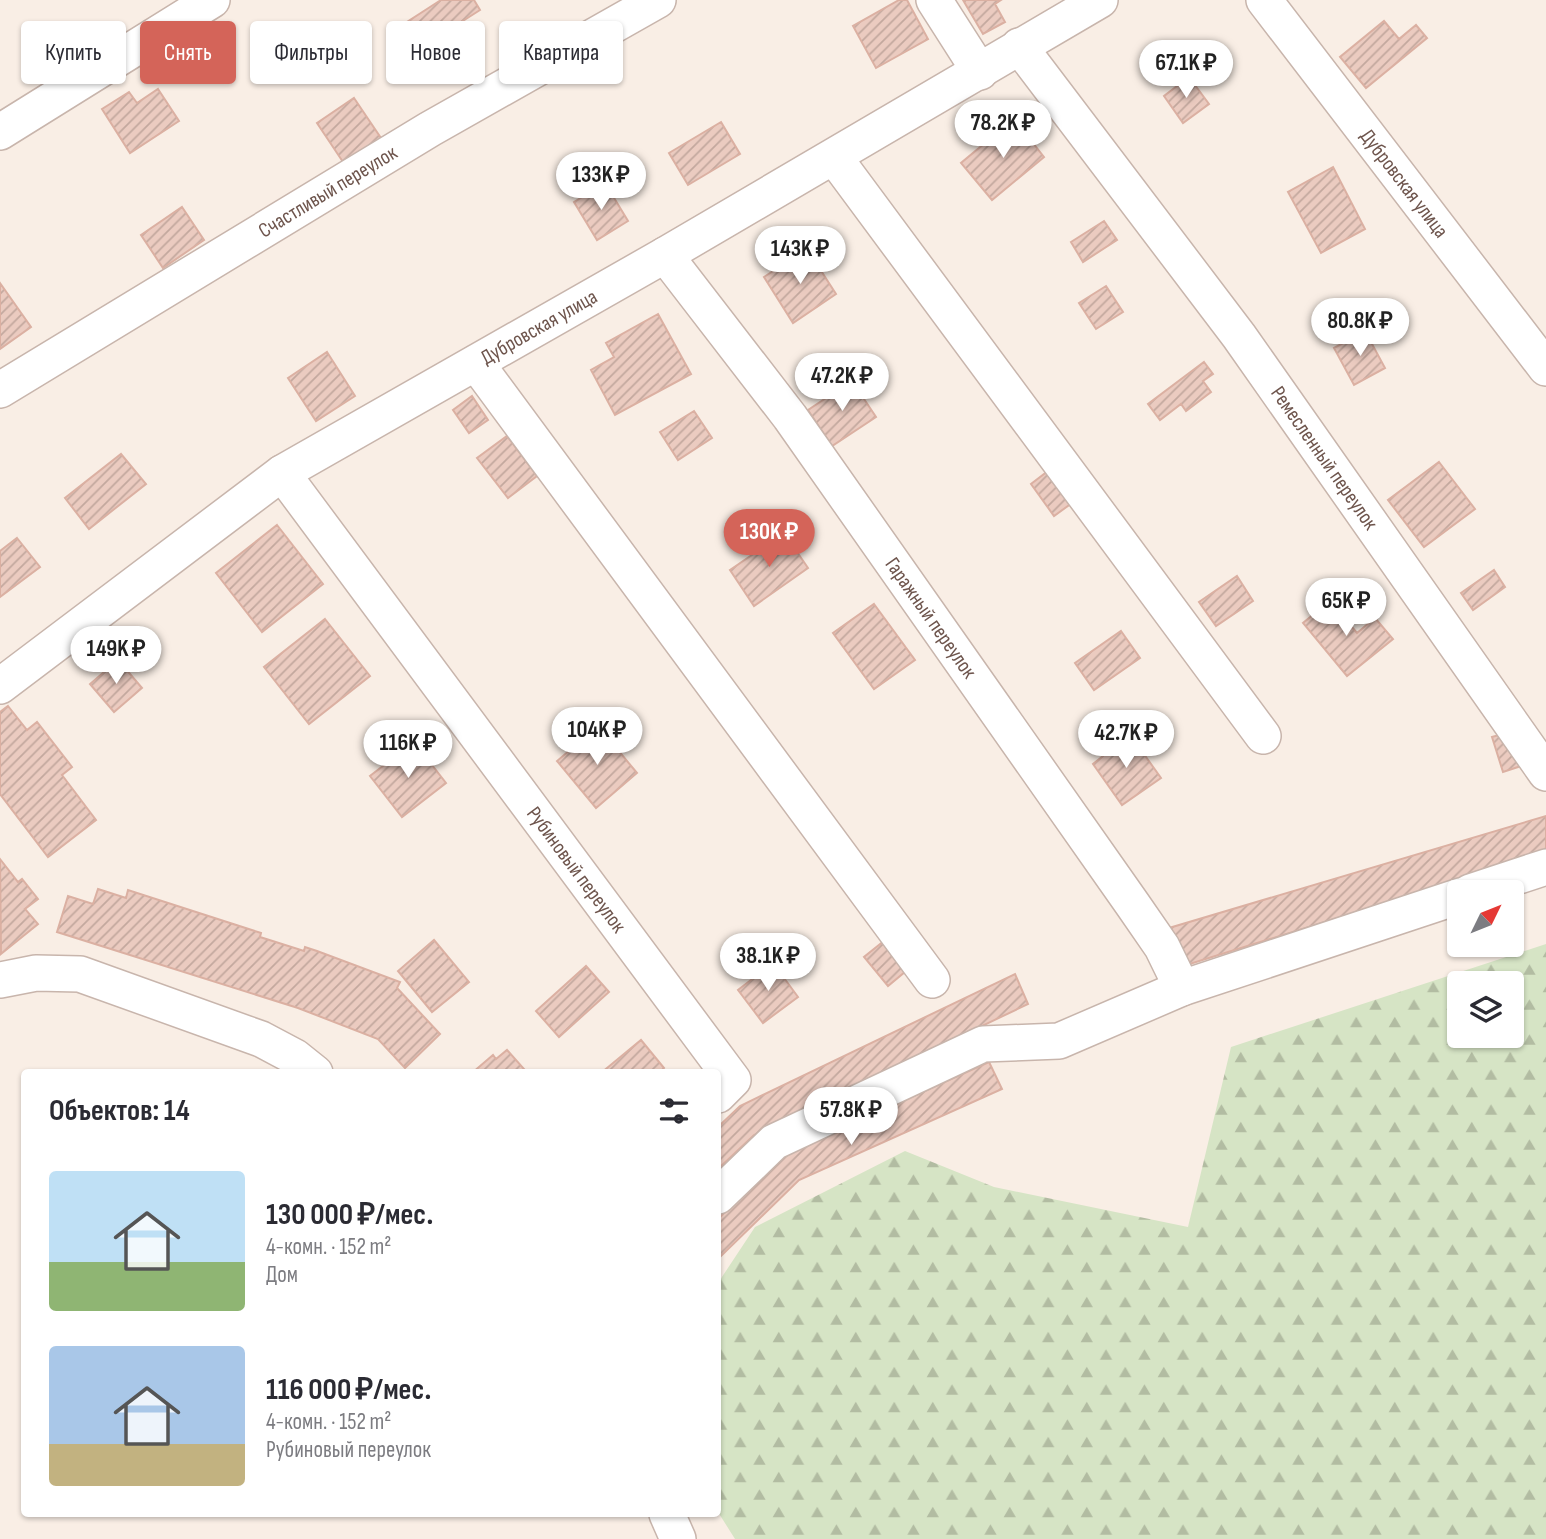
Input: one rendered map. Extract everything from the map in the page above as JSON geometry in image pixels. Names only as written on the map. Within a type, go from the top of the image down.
[{"type":"street","points":[[0,132],[212,0]]},
{"type":"street","name":"Счастливый переулок","points":[[0,390],[430,129],[658,0]]},
{"type":"street","points":[[934,0],[980,72]]},
{"type":"street","name":"Дубровская улица","points":[[0,686],[282,473],[665,255],[1100,0]]},
{"type":"street","name":"Дубровская улица","points":[[1264,0],[1546,368]]},
{"type":"street","name":"Ремесленный переулок","points":[[1019,46],[1239,336],[1546,773]]},
{"type":"street","points":[[834,157],[1262,736]]},
{"type":"street","name":"Гаражный переулок","points":[[665,255],[814,451],[1162,947],[1182,988]]},
{"type":"street","points":[[476,363],[932,980]]},
{"type":"street","name":"Рубиновый переулок","points":[[282,473],[733,1080],[721,1092]]},
{"type":"street","points":[[1506,880],[1546,867]]},
{"type":"street","points":[[721,1193],[774,1142],[982,1044],[1059,1041],[1182,988],[1447,900]]},
{"type":"street","points":[[0,980],[36,973],[80,974],[261,1039],[295,1057],[310,1069]]},
{"type":"street","points":[[668,1517],[678,1539]]},
{"type":"green space","points":[[1546,944],[1546,1539],[735,1539],[721,1517],[721,1278],[755,1227],[905,1151],[994,1187],[1188,1227],[1231,1047],[1447,976],[1447,1048],[1524,1048],[1524,971],[1463,971],[1506,957],[1524,957],[1524,951]]},
{"type":"building","points":[[441,0],[474,0],[480,10],[463,21],[408,21]]},
{"type":"building","points":[[899,0],[907,0],[928,39],[876,68],[853,26]]},
{"type":"building","points":[[963,0],[1001,0],[995,4],[1005,22],[983,34]]},
{"type":"building","points":[[1384,21],[1399,39],[1416,25],[1427,38],[1366,88],[1340,57]]},
{"type":"building","points":[[1189,77],[1209,104],[1183,123],[1164,96]]},
{"type":"building","points":[[158,89],[179,121],[130,153],[102,109],[129,92],[137,103]]},
{"type":"building","points":[[354,98],[385,144],[347,168],[317,123]]},
{"type":"building","points":[[1014,119],[1044,157],[992,200],[961,163]]},
{"type":"building","points":[[721,122],[740,154],[688,185],[669,153]]},
{"type":"building","points":[[1333,167],[1365,229],[1321,253],[1288,192]]},
{"type":"building","points":[[605,183],[628,221],[597,240],[574,202]]},
{"type":"building","points":[[182,207],[204,240],[163,268],[141,235]]},
{"type":"building","points":[[1104,221],[1117,240],[1083,262],[1071,242]]},
{"type":"building","points":[[807,249],[836,294],[793,323],[764,277]]},
{"type":"building","points":[[0,283],[31,327],[0,349]]},
{"type":"building","points":[[1106,286],[1123,312],[1096,329],[1079,303]]},
{"type":"building","points":[[658,314],[691,374],[615,415],[591,370],[614,357],[606,343]]},
{"type":"building","points":[[1365,331],[1385,368],[1354,385],[1334,348]]},
{"type":"building","points":[[327,352],[355,396],[316,421],[288,378]]},
{"type":"building","points":[[1204,362],[1213,374],[1203,381],[1211,392],[1186,411],[1181,404],[1160,420],[1148,404]]},
{"type":"building","points":[[852,381],[876,417],[832,446],[808,410]]},
{"type":"building","points":[[472,396],[488,420],[469,433],[453,410]]},
{"type":"building","points":[[694,411],[712,438],[678,460],[660,432]]},
{"type":"building","points":[[507,436],[537,476],[508,498],[477,458]]},
{"type":"building","points":[[121,454],[146,484],[89,529],[65,498]]},
{"type":"building","points":[[1439,462],[1475,509],[1424,547],[1388,500]]},
{"type":"building","points":[[1048,471],[1072,503],[1054,516],[1031,484]]},
{"type":"building","points":[[277,525],[323,584],[262,632],[216,573]]},
{"type":"building","points":[[784,533],[808,568],[754,606],[730,570]]},
{"type":"building","points":[[17,538],[40,567],[0,597],[0,551]]},
{"type":"building","points":[[1494,570],[1505,587],[1473,610],[1461,593]]},
{"type":"building","points":[[1237,576],[1253,601],[1216,626],[1199,602]]},
{"type":"building","points":[[1330,601],[1357,633],[1375,618],[1393,639],[1347,676],[1303,623]]},
{"type":"building","points":[[874,604],[915,660],[874,689],[833,633]]},
{"type":"building","points":[[325,619],[370,676],[309,724],[264,667]]},
{"type":"building","points":[[1121,631],[1140,658],[1094,690],[1075,663]]},
{"type":"building","points":[[118,660],[142,688],[114,712],[90,684]]},
{"type":"building","points":[[8,706],[27,730],[37,722],[72,767],[62,775],[96,820],[48,857],[0,794],[0,712]]},
{"type":"building","points":[[598,726],[637,773],[596,808],[557,761]]},
{"type":"building","points":[[1510,732],[1521,766],[1503,772],[1492,737]]},
{"type":"building","points":[[1131,736],[1161,778],[1122,805],[1093,764],[1103,756],[1102,746],[1108,741],[1118,745]]},
{"type":"building","points":[[414,742],[446,783],[402,817],[370,776]]},
{"type":"building","points":[[1546,816],[1546,853],[1459,880],[1447,880],[1447,884],[1180,967],[1169,928]]},
{"type":"building","points":[[0,859],[18,882],[22,879],[38,899],[25,909],[38,924],[1,954]]},
{"type":"building","points":[[98,889],[126,898],[128,890],[261,933],[260,937],[304,951],[305,947],[317,951],[400,982],[397,988],[440,1034],[405,1068],[378,1039],[298,1008],[57,932],[68,896],[93,904]]},
{"type":"building","points":[[889,937],[912,966],[888,986],[864,957]]},
{"type":"building","points":[[434,940],[469,982],[432,1012],[398,971]]},
{"type":"building","points":[[773,963],[798,997],[763,1023],[738,990]]},
{"type":"building","points":[[586,966],[609,992],[559,1037],[536,1011]]},
{"type":"building","points":[[1015,974],[1028,1004],[754,1135],[721,1166],[721,1124],[740,1106]]},
{"type":"building","points":[[641,1040],[664,1068],[663,1069],[606,1069]]},
{"type":"building","points":[[507,1050],[524,1069],[477,1069],[493,1055],[496,1059]]},
{"type":"building","points":[[989,1062],[1002,1089],[799,1180],[721,1256],[721,1216],[783,1155]]}]
